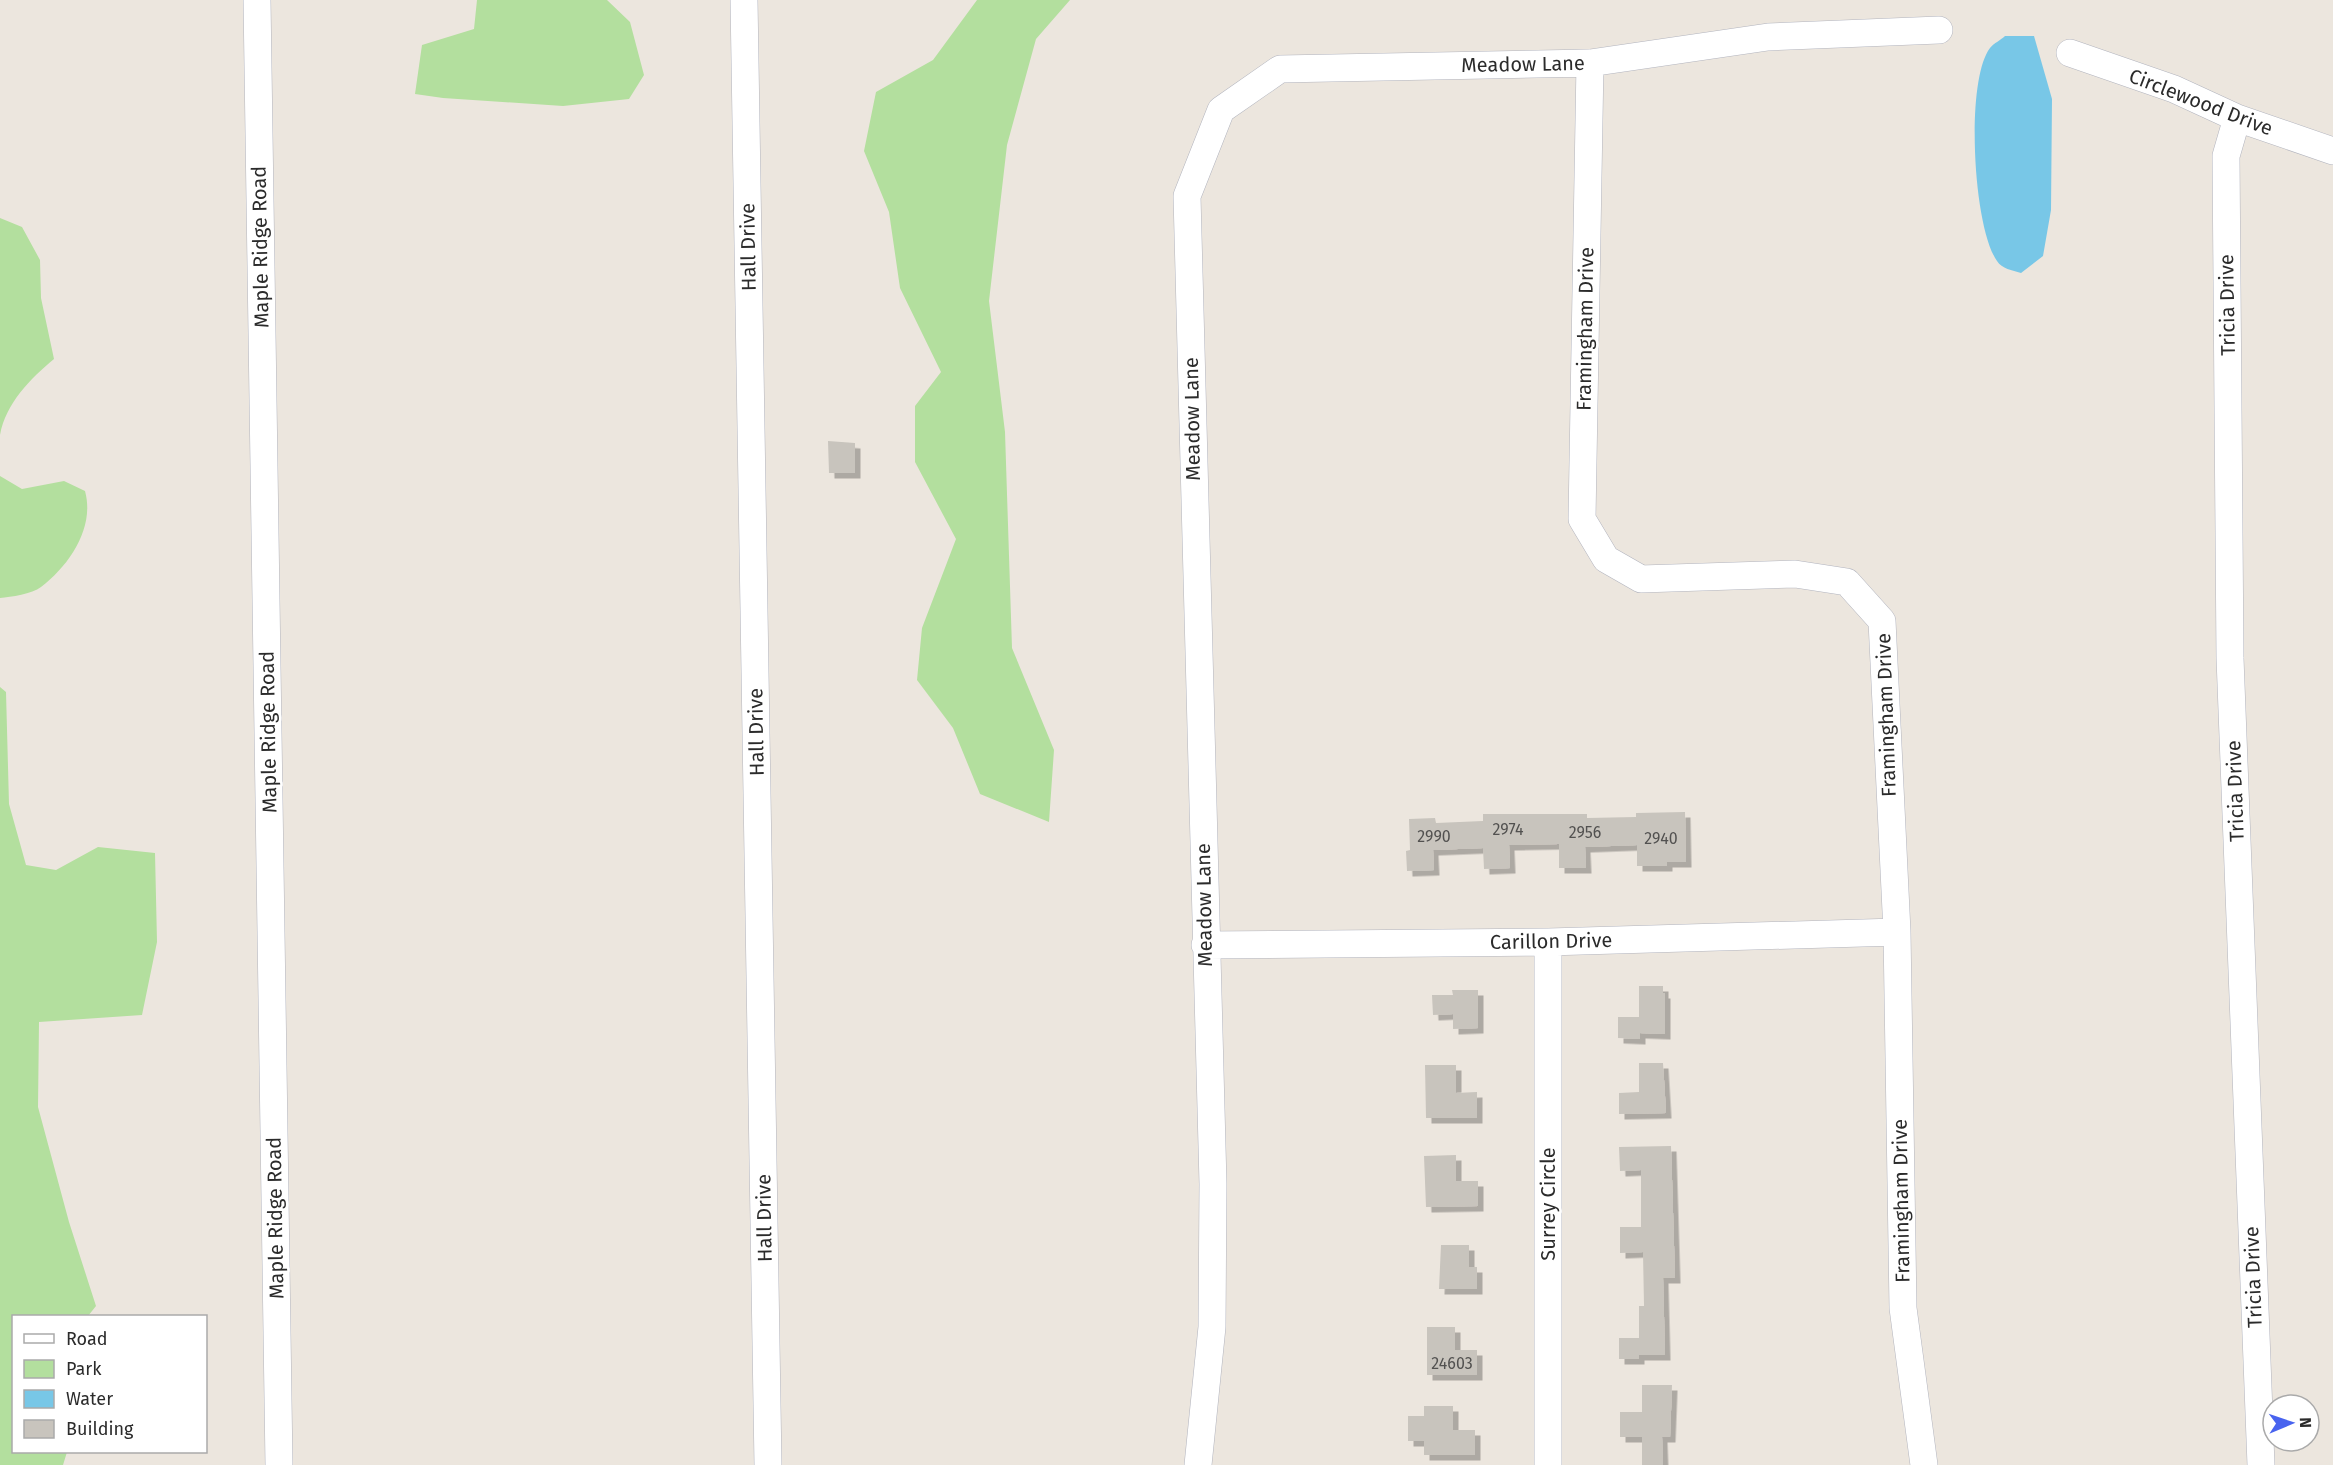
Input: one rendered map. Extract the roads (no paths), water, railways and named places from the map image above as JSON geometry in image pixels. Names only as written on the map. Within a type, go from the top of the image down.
[{"type":"street","name":"Maple Ridge Road","points":[[257,0],[279,1465]]},
{"type":"street","name":"Hall Drive","points":[[744,0],[768,1465]]},
{"type":"street","name":"Meadow Lane","points":[[1198,1465],[1212,1327],[1213,1184],[1187,196],[1221,110],[1280,69],[1590,63],[1768,37],[1939,30]]},
{"type":"street","name":"Circlewood Drive","points":[[2070,53],[2174,89],[2237,118],[2333,151]]},
{"type":"street","name":"Framingham Drive","points":[[1590,63],[1582,519],[1606,559],[1641,579],[1795,574],[1847,582],[1882,621],[1896,932],[1904,1308],[1924,1465]]},
{"type":"street","name":"Tricia Drive","points":[[2237,118],[2226,156],[2230,658],[2261,1465]]},
{"type":"street","name":"Carillon Drive","points":[[1205,945],[1548,942],[1896,932]]},
{"type":"street","name":"Surrey Circle","points":[[1548,942],[1548,1465]]},
{"type":"water","points":[[2005,36],[2034,36],[2052,99],[2051,210],[2043,256],[2021,273],[1999,264],[1989,243],[1982,218],[1975,154],[1977,90],[1982,65],[1990,48]]}]
